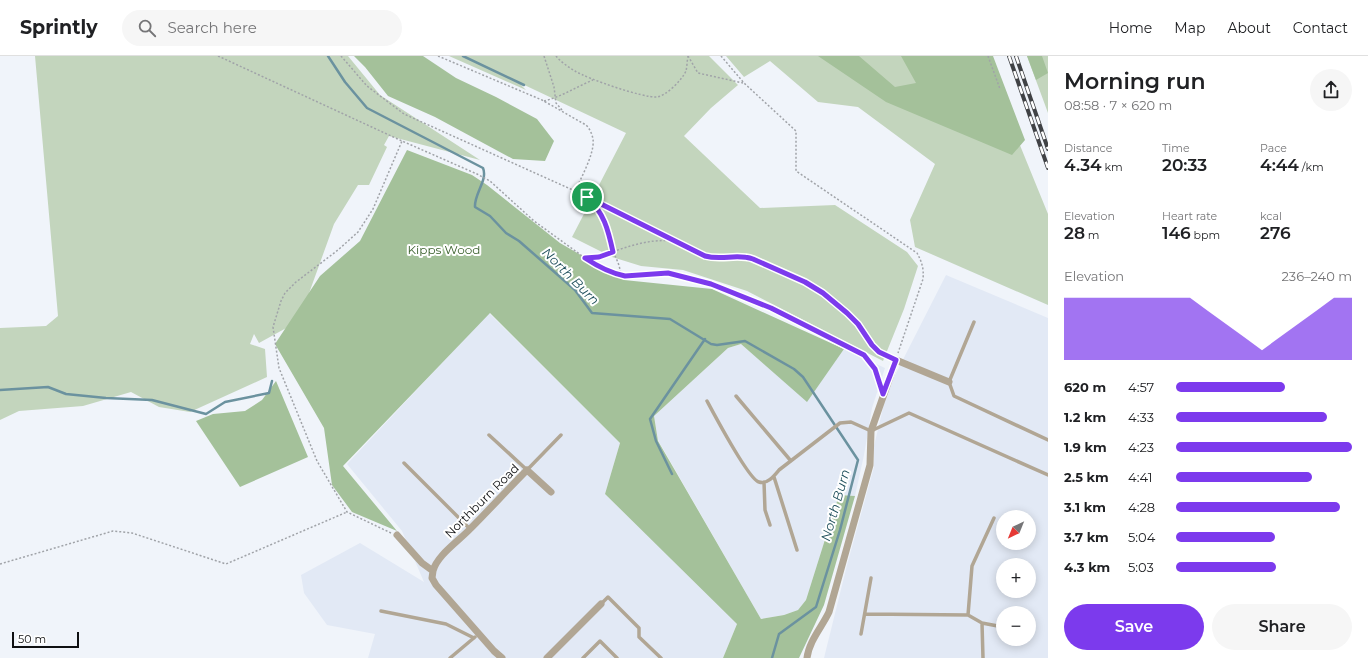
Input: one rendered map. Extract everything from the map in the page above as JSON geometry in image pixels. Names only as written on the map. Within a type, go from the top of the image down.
[{"type":"street","points":[[806,658],[812,642],[822,626],[831,604],[870,465],[871,431],[896,360],[949,382]]},
{"type":"street","name":"Northburn Road","points":[[432,571],[434,564],[527,470],[551,492]]},
{"type":"street","points":[[397,535],[422,563],[432,571],[432,578],[436,585],[476,636],[502,658]]},
{"type":"street","points":[[547,658],[601,604]]},
{"type":"lane","points":[[974,322],[949,382],[954,396],[1048,440]]},
{"type":"lane","points":[[736,396],[790,461]]},
{"type":"lane","points":[[707,401],[756,482],[764,482],[774,477],[779,470],[790,461],[840,423],[851,422],[871,431],[909,413],[1048,475]]},
{"type":"lane","points":[[489,435],[527,470],[561,435]]},
{"type":"lane","points":[[404,463],[470,529]]},
{"type":"lane","points":[[774,477],[798,550]]},
{"type":"lane","points":[[764,482],[765,510],[770,525]]},
{"type":"lane","points":[[968,615],[972,566],[994,518]]},
{"type":"lane","points":[[861,634],[871,578]]},
{"type":"lane","points":[[601,604],[608,597],[639,628],[639,637],[661,658]]},
{"type":"lane","points":[[381,611],[446,624],[476,636],[450,658]]},
{"type":"lane","points":[[865,614],[968,615],[982,623],[996,626]]},
{"type":"lane","points":[[982,623],[983,658]]},
{"type":"lane","points":[[583,658],[600,641],[617,658]]},
{"type":"path","points":[[218,56],[402,142],[490,181],[534,221],[597,265],[625,276],[668,273],[711,284],[771,308],[864,355],[875,369],[883,394]]},
{"type":"path","points":[[341,56],[367,86],[404,114],[575,191],[705,256],[713,259],[745,256],[805,282],[837,303],[858,324],[876,348],[896,360],[923,279],[924,270],[917,253],[796,171],[796,131],[744,83],[721,56]]},
{"type":"path","points":[[438,56],[544,101],[586,125],[593,138],[593,144],[590,156],[575,191]]},
{"type":"path","points":[[544,56],[554,87],[556,103],[563,111]]},
{"type":"path","points":[[556,56],[561,62],[574,71],[593,80],[643,95],[657,97],[668,93],[686,72],[688,56]]},
{"type":"path","points":[[688,56],[698,73],[744,83]]},
{"type":"path","points":[[988,56],[1000,89]]},
{"type":"path","points":[[544,101],[556,98],[593,80]]},
{"type":"path","points":[[397,535],[347,512],[317,461],[279,368],[273,327],[285,293],[296,282],[338,250],[358,232],[373,209],[402,142]]},
{"type":"path","points":[[587,197],[595,204],[606,224],[613,252],[620,268],[620,275]]},
{"type":"path","points":[[585,258],[599,257],[647,241],[675,241]]},
{"type":"path","points":[[0,564],[113,532],[132,533],[226,564],[347,512]]},
{"type":"shaded area","points":[[946,275],[1048,318],[1048,658],[824,658],[847,565],[874,467],[874,446],[887,391]]},
{"type":"shaded area","points":[[489,313],[620,443],[605,494],[737,624],[723,658],[368,658],[375,634],[327,625],[304,593],[301,575],[360,543],[424,582],[402,531],[347,464]]},
{"type":"shaded area","points":[[741,344],[807,401],[844,349],[885,368],[872,408],[855,496],[839,495],[806,600],[798,610],[784,615],[761,619],[658,440],[654,416],[728,348]]},
{"type":"green space","points":[[35,56],[348,56],[380,95],[480,160],[389,136],[384,145],[387,147],[369,185],[358,185],[334,224],[299,321],[259,343],[254,334],[250,344],[265,349],[267,377],[190,412],[159,407],[131,392],[83,406],[19,411],[0,420],[0,328],[46,326],[58,316]]},
{"type":"green space","points":[[354,56],[423,56],[456,78],[537,119],[554,141],[545,161],[513,159],[435,117],[388,96],[365,67]]},
{"type":"green space","points":[[449,56],[709,56],[738,85],[711,108],[684,136],[760,208],[835,205],[907,252],[918,266],[904,309],[883,361],[747,291],[683,270],[641,266],[612,257],[572,237],[626,133],[518,82],[526,90]]},
{"type":"green space","points":[[726,56],[905,56],[1015,133],[1048,214],[1048,305],[915,247],[910,220],[935,164],[858,107],[818,102],[770,61],[744,77]]},
{"type":"green space","points":[[818,56],[859,56],[895,87],[916,83],[901,56],[993,56],[1025,140],[1012,155],[886,102]]},
{"type":"green space","points":[[1027,56],[1048,56],[1048,113]]},
{"type":"green space","points":[[1027,56],[1042,56],[1048,73],[1036,80]]},
{"type":"green space","name":"Kipps Wood","points":[[407,150],[472,175],[487,185],[560,243],[624,280],[712,289],[844,349],[807,402],[741,344],[728,348],[654,416],[658,441],[761,619],[784,615],[798,610],[806,600],[839,495],[855,496],[824,605],[799,658],[723,658],[737,624],[605,494],[620,443],[490,313],[343,466],[397,531],[352,512],[332,485],[324,428],[275,344],[320,276],[360,241]]},
{"type":"green space","points":[[276,381],[308,457],[240,487],[196,421],[213,414],[245,411],[262,400]]},
{"type":"waterway","name":"North Burn","points":[[328,56],[345,82],[367,108],[483,168],[484,177],[475,202],[475,207],[490,216],[506,233],[519,241],[575,290],[592,313],[670,319],[711,344],[717,345],[745,341],[794,369],[803,377],[858,460],[840,530],[816,607],[779,634],[772,658]]},
{"type":"waterway","points":[[463,56],[524,85]]},
{"type":"waterway","points":[[672,474],[656,441],[650,419],[705,339]]},
{"type":"waterway","points":[[0,390],[48,387],[66,394],[106,398],[152,400],[206,414],[225,402],[269,393],[272,381]]},
{"type":"railway","points":[[1009,56],[1048,168]]},
{"type":"railway","points":[[1016,56],[1048,149]]},
{"type":"route","points":[[587,197],[705,256],[713,259],[722,259],[745,256],[805,282],[823,293],[837,303],[858,324],[872,345],[879,352],[896,360],[883,394],[875,369],[864,355],[771,308],[711,284],[668,273],[625,276],[620,275],[585,258],[599,257],[613,252],[606,224],[601,213],[595,204],[587,197]]}]
